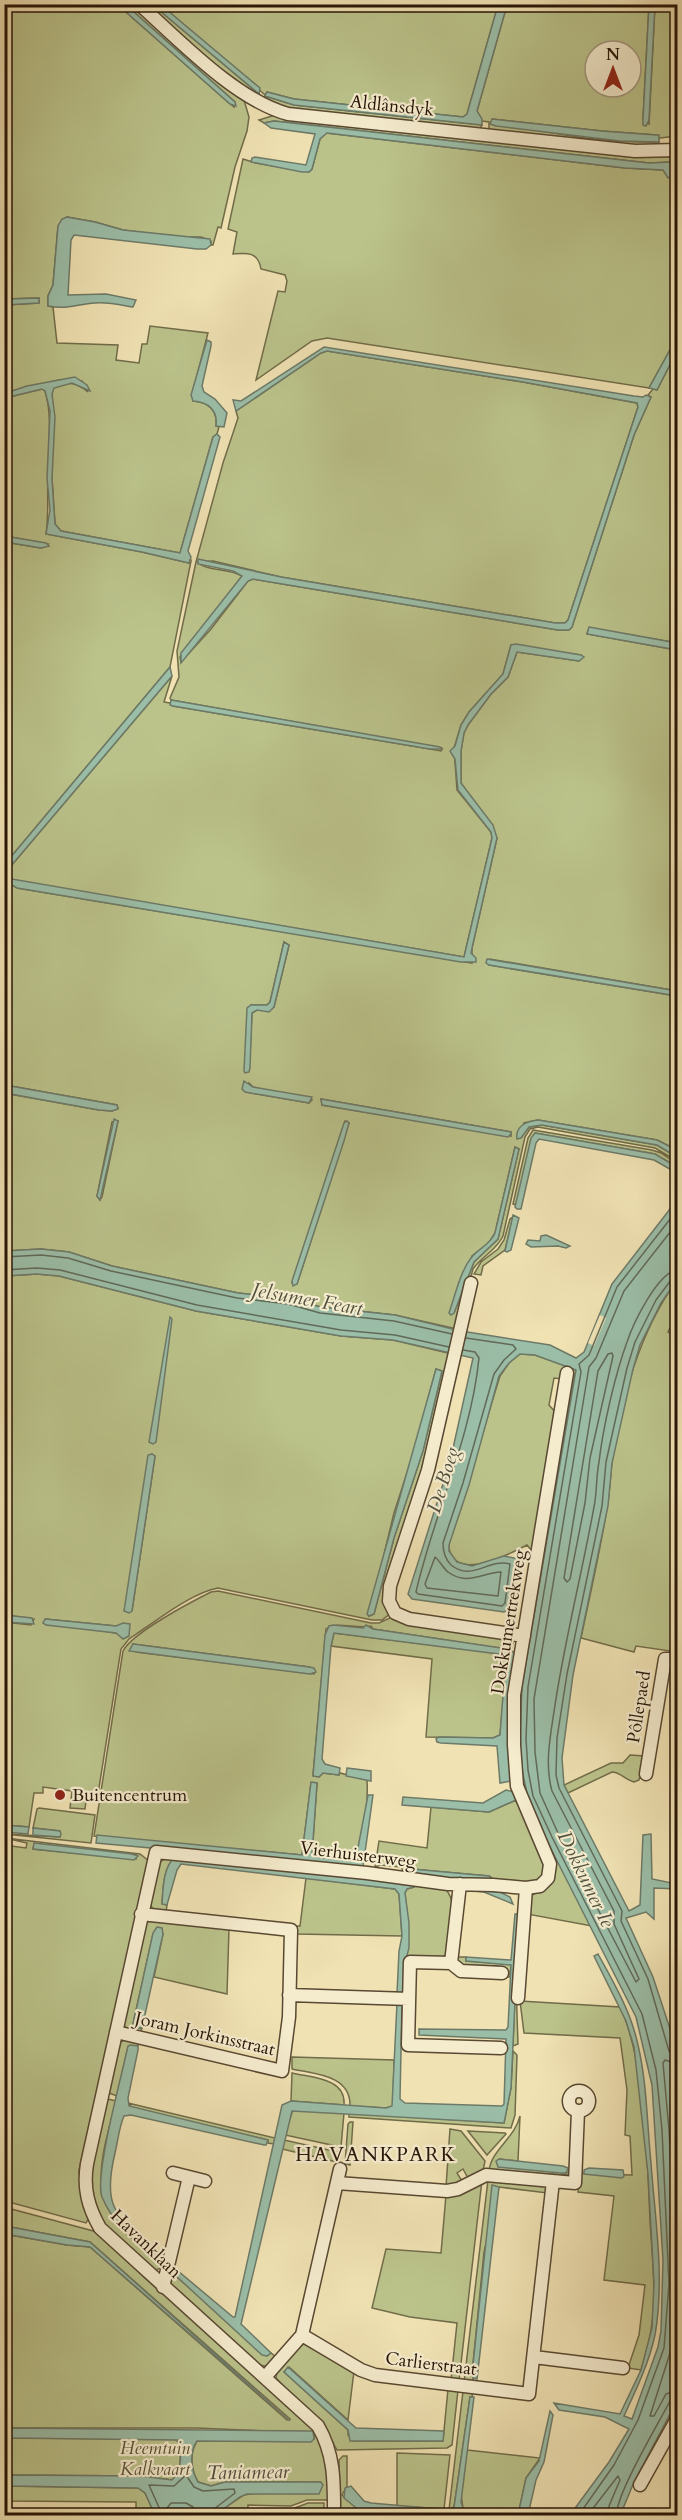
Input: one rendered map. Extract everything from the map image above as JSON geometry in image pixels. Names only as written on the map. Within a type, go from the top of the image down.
[{"type":"street","name":"Aldlânsdyk","points":[[139,4],[244,94],[274,110],[288,114],[635,151],[678,150]]},
{"type":"street","points":[[471,1283],[428,1470],[390,1586],[389,1601],[395,1613],[401,1617],[524,1636]]},
{"type":"street","name":"Dokkumertrekweg","points":[[526,1888],[540,1886],[550,1873],[549,1859],[525,1810],[516,1780],[514,1695],[567,1373]]},
{"type":"street","name":"Pôllepaed","points":[[646,1774],[665,1659],[678,1659]]},
{"type":"street","name":"Vierhuisterweg","points":[[156,1852],[460,1884],[526,1888]]},
{"type":"street","name":"Havanklaan","points":[[156,1852],[87,2164],[85,2182],[87,2201],[100,2228],[163,2287],[310,2416],[324,2435],[334,2465],[334,2516]]},
{"type":"street","points":[[451,1963],[460,1884]]},
{"type":"street","points":[[518,1998],[526,1888]]},
{"type":"street","name":"Joram Jorkinsstraat","points":[[116,2032],[282,2071],[289,1995],[291,1930],[141,1914]]},
{"type":"street","points":[[501,2048],[408,2045],[410,1962],[451,1963],[461,1971],[502,1973]]},
{"type":"street","points":[[289,1995],[409,1999]]},
{"type":"street","points":[[337,2183],[447,2191],[458,2189],[486,2175],[574,2183],[578,2111]]},
{"type":"street","points":[[265,2377],[302,2336],[340,2169]]},
{"type":"street","points":[[173,2173],[205,2181]]},
{"type":"street","points":[[163,2287],[189,2177]]},
{"type":"street","name":"Carlierstraat","points":[[302,2336],[361,2370],[375,2375],[529,2394],[553,2181]]},
{"type":"street","points":[[534,2357],[623,2368]]},
{"type":"street","points":[[640,2485],[678,2417]]},
{"type":"green space","points":[[5,5],[118,5],[234,107],[235,102],[126,5],[135,5],[244,100],[249,117],[247,131],[235,167],[221,228],[218,227],[213,245],[211,241],[201,237],[178,237],[123,230],[67,217],[58,226],[53,285],[48,296],[48,306],[53,307],[57,343],[118,345],[116,360],[139,363],[142,344],[147,344],[150,326],[208,333],[192,394],[193,401],[203,403],[214,411],[216,426],[219,427],[217,434],[213,437],[180,553],[61,531],[55,524],[52,479],[53,388],[71,384],[88,392],[82,381],[59,380],[12,391],[5,390],[4,305],[39,303],[39,298],[5,299]]},
{"type":"green space","points":[[142,5],[153,5],[259,94],[257,99]]},
{"type":"green space","points":[[161,5],[498,5],[467,114],[463,117],[294,99],[267,92],[265,95]]},
{"type":"green space","points":[[507,5],[649,5],[643,119],[649,124],[655,5],[677,5],[677,136],[660,138],[656,135],[492,119],[575,136],[617,141],[659,142],[656,149],[489,132],[489,122],[482,121],[477,111]]},
{"type":"green space","points":[[265,96],[294,105],[482,125],[479,130],[289,110],[263,102]]},
{"type":"green space","points":[[275,115],[670,157],[677,164],[677,182],[673,184],[678,191],[678,321],[671,348],[649,388],[327,338],[312,341],[256,380],[278,291],[285,292],[287,281],[285,275],[261,269],[257,259],[251,254],[233,254],[237,232],[228,229],[243,159],[309,172],[312,169],[320,139],[326,133],[625,168],[664,170],[673,166],[672,162],[649,163],[274,121],[264,123],[259,120]]},
{"type":"green space","points":[[327,351],[523,382],[637,403],[638,407],[568,620],[565,623],[555,623],[281,577],[213,561],[197,562],[207,567],[242,576],[180,657],[181,662],[211,629],[248,581],[253,579],[569,630],[572,627],[634,435],[651,397],[648,395],[653,389],[657,390],[677,351],[677,643],[589,628],[587,634],[677,650],[677,991],[490,959],[489,965],[677,996],[677,1150],[657,1140],[538,1120],[524,1123],[521,1138],[529,1127],[542,1125],[657,1145],[677,1157],[677,1161],[655,1148],[538,1127],[530,1129],[525,1137],[503,1236],[473,1269],[457,1329],[395,1315],[321,1307],[289,1299],[238,1293],[112,1266],[69,1252],[41,1249],[5,1251],[4,1093],[99,1110],[112,1111],[118,1108],[117,1105],[5,1085],[5,873],[172,676],[164,702],[173,706],[441,751],[442,748],[170,698],[179,677],[177,651],[196,562],[223,463],[238,418],[236,411]],"holes":[[[511,645],[581,655],[579,661],[517,652],[508,677],[491,694],[464,733],[461,751],[461,783],[497,838],[472,948],[472,963],[17,888],[211,914],[464,957],[492,838],[491,832],[457,790],[454,748],[461,725],[469,712],[503,674]],[[284,942],[289,945],[274,1007],[252,1013],[249,1072],[251,1005],[267,1005],[270,1002]],[[249,1083],[253,1087],[312,1100],[309,1103],[246,1092]],[[321,1099],[511,1132],[511,1136],[322,1105]],[[118,1121],[102,1197],[100,1200],[97,1196],[112,1122]],[[345,1121],[349,1123],[297,1284],[292,1283]],[[515,1147],[519,1149],[498,1239],[474,1262],[454,1313],[472,1256],[488,1244],[495,1233]]]},
{"type":"green space","points":[[42,389],[45,391],[49,422],[46,534],[189,563],[191,561],[170,667],[5,864],[5,542],[41,548],[48,544],[5,536],[5,398]]},
{"type":"green space","points":[[533,1130],[652,1150],[661,1153],[677,1164],[677,1167],[655,1154],[535,1133],[516,1205],[513,1204],[528,1138]]},
{"type":"green space","points":[[513,1217],[505,1250],[483,1266],[481,1275],[474,1274],[481,1262],[498,1249],[504,1240],[510,1219]]},
{"type":"green space","points":[[37,1274],[59,1276],[196,1311],[341,1336],[393,1340],[452,1354],[423,1469],[401,1537],[391,1613],[382,1620],[372,1620],[218,1588],[184,1602],[129,1639],[121,1649],[98,1794],[87,1793],[85,1809],[70,1808],[72,1791],[43,1787],[43,1793],[34,1793],[29,1827],[5,1825],[4,1622],[31,1625],[34,1619],[5,1615],[5,1276]],"holes":[[[436,1369],[442,1371],[423,1451],[394,1538],[374,1614],[369,1616],[394,1513],[414,1451]],[[152,1454],[155,1456],[132,1611]],[[45,1619],[122,1625],[119,1634]]]},
{"type":"green space","points":[[677,1280],[677,1314],[668,1332],[678,1339],[678,1609],[670,1651],[636,1646],[634,1652],[581,1638],[608,1502],[616,1439],[627,1391],[642,1344],[663,1301]]},
{"type":"green space","points":[[520,1354],[535,1355],[566,1366],[562,1379],[554,1378],[549,1405],[557,1414],[536,1556],[527,1545],[498,1559],[463,1564],[455,1560],[450,1552],[450,1539],[500,1376],[509,1363]]},
{"type":"green space","points":[[571,1368],[576,1370],[522,1686],[520,1739],[525,1789],[546,1839],[592,1926],[527,1914],[529,1897],[547,1886],[555,1875],[523,1798],[516,1710],[567,1378]]},
{"type":"green space","points":[[218,1591],[371,1623],[379,1623],[392,1617],[508,1638],[513,1642],[511,1650],[373,1629],[371,1626],[336,1625],[326,1629],[313,1775],[319,1777],[323,1773],[339,1775],[340,1773],[367,1780],[363,1835],[352,1861],[312,1855],[317,1783],[311,1783],[302,1855],[94,1836],[123,1651],[150,1627],[211,1592]],"holes":[[[133,1644],[314,1669],[314,1674],[136,1652]]]},
{"type":"green space","points":[[334,1633],[505,1654],[507,1657],[500,1735],[493,1738],[426,1737],[432,1659],[331,1646]]},
{"type":"green space","points":[[630,1755],[644,1756],[639,1780],[634,1782],[612,1772],[568,1793],[564,1785],[611,1763],[623,1763]]},
{"type":"green space","points":[[516,1800],[545,1859],[543,1878],[531,1885],[487,1882],[491,1877],[489,1876],[412,1869],[412,1873],[403,1871],[401,1867],[381,1865],[375,1867],[379,1841],[427,1848],[431,1807],[489,1812]]},
{"type":"green space","points":[[39,1808],[95,1815],[91,1843],[5,1834],[60,1837],[60,1831],[33,1828]]},
{"type":"green space","points":[[5,1838],[140,1854],[149,1861],[79,2170],[81,2196],[89,2218],[86,2223],[5,2201],[4,1845],[26,1848],[27,1843]],"holes":[[[34,1844],[136,1855],[136,1859],[33,1849]]]},
{"type":"green space","points":[[173,1856],[441,1886],[451,1898],[453,1907],[453,1927],[448,1954],[439,1959],[405,1958],[408,1934],[405,1893],[407,1889],[414,1887],[412,1884],[174,1858],[170,1862],[164,1880],[162,1904],[167,1905],[166,1912],[152,1908],[150,1891],[157,1866],[166,1858]]},
{"type":"green space","points":[[306,1878],[395,1889],[399,1894],[402,1936],[296,1934],[296,1926],[300,1926]]},
{"type":"green space","points":[[518,1911],[520,1911],[516,1984],[518,2044],[513,2046]]},
{"type":"green space","points":[[151,1920],[229,1928],[227,1994],[154,1977],[163,1934],[153,1934],[133,2024],[142,2028],[140,2033],[126,2028],[123,2024],[146,1923]]},
{"type":"green space","points":[[456,1957],[466,1957],[466,1961],[511,1964],[510,1977],[505,1977],[498,1966],[459,1965]]},
{"type":"green space","points":[[520,2001],[620,2007],[629,2030],[644,2111],[654,2275],[651,2330],[641,2370],[628,2368],[639,2335],[645,2285],[604,2280],[614,2196],[578,2192],[579,2171],[585,2174],[632,2175],[630,2136],[625,2135],[627,2090],[620,2038],[524,2033]]},
{"type":"green space","points":[[125,2040],[138,2042],[138,2046],[128,2047],[117,2096],[109,2093],[120,2042]]},
{"type":"green space","points":[[513,2051],[517,2055],[515,2115],[511,2128],[349,2117],[349,2113],[504,2123],[511,2088]]},
{"type":"green space","points":[[292,2057],[394,2060],[393,2106],[386,2108],[350,2106],[345,2088],[338,2082],[321,2075],[292,2069]]},
{"type":"green space","points":[[292,2073],[334,2084],[340,2089],[344,2105],[291,2101]]},
{"type":"green space","points":[[108,2099],[116,2101],[104,2149],[101,2180],[104,2196],[109,2211],[123,2230],[157,2259],[160,2256],[165,2260],[156,2270],[113,2235],[103,2223],[96,2209],[93,2195],[93,2164],[105,2102]]},
{"type":"green space","points":[[128,2103],[275,2138],[274,2144],[268,2143],[268,2140],[132,2108]]},
{"type":"green space","points":[[293,2109],[344,2113],[341,2147],[285,2135]]},
{"type":"green space","points":[[520,2116],[518,2161],[499,2159],[566,2173],[571,2171],[569,2175],[489,2171],[494,2157],[513,2131]]},
{"type":"green space","points":[[350,2122],[353,2122],[350,2165],[345,2164]]},
{"type":"green space","points":[[450,2129],[461,2131],[485,2161],[483,2171],[468,2178],[463,2169],[457,2173],[462,2181],[446,2187]]},
{"type":"green space","points":[[468,2131],[505,2133],[506,2134],[487,2155]]},
{"type":"green space","points":[[284,2140],[338,2152],[337,2162],[282,2149]]},
{"type":"green space","points":[[482,2180],[459,2381],[451,2380],[457,2323],[410,2317],[372,2308],[386,2249],[441,2253],[446,2195]]},
{"type":"green space","points":[[488,2180],[546,2186],[547,2193],[499,2187],[484,2252],[472,2374],[474,2383],[464,2382]]},
{"type":"green space","points":[[4,2207],[97,2232],[145,2278],[312,2426],[328,2459],[329,2500],[307,2500],[291,2506],[248,2505],[248,2515],[214,2515],[244,2495],[321,2482],[225,2482],[211,2486],[198,2482],[192,2467],[192,2456],[197,2441],[314,2439],[314,2433],[196,2428],[5,2428],[5,2234],[90,2247],[287,2420],[290,2419],[90,2242],[5,2226]]},
{"type":"green space","points":[[172,2266],[178,2271],[176,2276],[267,2356],[271,2353],[276,2357],[266,2366],[257,2365],[172,2288],[169,2282]]},
{"type":"green space","points":[[304,2344],[354,2371],[348,2420],[289,2367],[284,2372],[348,2430],[348,2435],[354,2441],[443,2441],[448,2389],[458,2390],[452,2445],[447,2448],[337,2450],[328,2434],[276,2378],[286,2358]]},
{"type":"green space","points":[[463,2391],[473,2392],[470,2397],[454,2507],[449,2510]]},
{"type":"green space","name":"Heemtuin Kalkvaart","points":[[5,2438],[175,2439],[179,2443],[180,2463],[178,2472],[172,2480],[141,2476],[5,2475]]},
{"type":"green space","points":[[467,2450],[540,2458],[526,2478],[518,2515],[473,2515],[463,2508],[461,2494]]},
{"type":"green space","points":[[397,2453],[450,2455],[444,2509],[397,2506]]},
{"type":"green space","points":[[347,2456],[347,2486],[342,2495],[365,2515],[338,2516],[339,2460]]},
{"type":"green space","points":[[5,2486],[138,2488],[145,2493],[155,2515],[136,2515],[136,2502],[5,2501]]},
{"type":"green space","points":[[308,2503],[324,2503],[324,2510],[318,2510],[318,2515],[310,2515],[308,2509],[293,2514],[292,2509]]},
{"type":"water","points":[[118,5],[126,5],[235,102],[236,106],[230,104]]},
{"type":"water","points":[[153,5],[161,5],[260,88],[259,94]]},
{"type":"water","points":[[498,5],[507,5],[477,111],[482,119],[482,125],[294,105],[265,96],[267,92],[294,99],[463,117],[467,114]]},
{"type":"water","points":[[649,5],[655,5],[649,120],[646,126],[643,125],[643,119]]},
{"type":"water","points":[[492,119],[659,135],[659,142],[620,141],[496,126],[490,124]]},
{"type":"water","points":[[274,121],[649,163],[672,162],[673,175],[668,178],[663,170],[625,168],[327,133],[320,139],[312,169],[309,172],[251,162],[255,157],[306,165],[315,134],[271,128],[264,123]]},
{"type":"water","points":[[67,217],[123,230],[210,239],[211,245],[206,249],[197,249],[74,235],[71,240],[68,295],[106,294],[136,300],[133,307],[100,303],[67,307],[48,306],[48,296],[53,285],[58,226],[62,219]]},
{"type":"water","points":[[39,298],[39,303],[5,305],[5,299]]},
{"type":"water","points":[[677,321],[677,351],[657,390],[649,388],[671,348]]},
{"type":"water","points":[[207,340],[211,342],[211,346],[202,386],[204,392],[215,399],[227,413],[224,427],[216,426],[214,411],[203,403],[193,401],[191,395]]},
{"type":"water","points":[[324,347],[651,397],[634,435],[572,627],[569,630],[253,579],[248,581],[181,663],[181,653],[242,576],[233,571],[198,564],[198,559],[281,577],[555,623],[565,623],[568,620],[638,407],[637,403],[523,382],[327,351],[236,411],[233,400],[241,401]]},
{"type":"water","points":[[75,377],[87,385],[90,391],[72,383],[54,388],[52,394],[55,417],[52,479],[55,524],[61,531],[180,553],[213,437],[217,434],[220,437],[188,551],[191,557],[189,563],[46,534],[50,510],[47,478],[50,411],[45,391],[42,389],[5,398],[5,390],[12,391]]},
{"type":"water","points":[[5,536],[46,543],[49,546],[41,548],[5,542]]},
{"type":"water","points":[[589,627],[677,643],[677,650],[587,634]]},
{"type":"water","points":[[511,645],[584,657],[579,661],[517,652],[508,677],[491,694],[464,733],[461,751],[461,783],[493,825],[497,838],[471,953],[476,958],[476,962],[461,962],[17,888],[8,883],[12,879],[464,957],[492,838],[491,832],[458,790],[455,759],[450,751],[455,746],[461,725],[469,712],[503,674]]},
{"type":"water","points":[[170,667],[172,676],[5,873],[5,864]]},
{"type":"water","points":[[171,700],[442,749],[430,749],[173,706],[170,705]]},
{"type":"water","points":[[284,942],[289,945],[274,1007],[269,1012],[257,1010],[252,1013],[250,1068],[249,1072],[245,1073],[247,1008],[251,1005],[267,1005],[270,1002]]},
{"type":"water","points":[[487,959],[677,991],[677,996],[489,965],[486,963]]},
{"type":"water","points":[[244,1081],[253,1087],[312,1097],[309,1103],[245,1092],[242,1089]]},
{"type":"water","points":[[5,1085],[117,1105],[118,1109],[99,1110],[5,1093]]},
{"type":"water","points":[[321,1099],[511,1132],[511,1134],[508,1137],[322,1105]]},
{"type":"water","points":[[114,1119],[118,1121],[100,1200],[97,1196]]},
{"type":"water","points":[[538,1120],[657,1140],[677,1150],[677,1157],[657,1145],[542,1125],[529,1127],[521,1138],[517,1139],[518,1131],[523,1125]]},
{"type":"water","points":[[347,1121],[349,1123],[344,1141],[297,1284],[293,1286],[292,1281],[344,1123]]},
{"type":"water","points":[[535,1133],[655,1154],[677,1169],[675,1172],[654,1160],[539,1139],[536,1143],[521,1209],[517,1209],[515,1207],[531,1138]]},
{"type":"water","points":[[515,1147],[519,1149],[498,1239],[474,1262],[454,1313],[451,1315],[449,1313],[467,1264],[495,1233]]},
{"type":"water","name":"Dokkumer Ie","points":[[677,1200],[677,1280],[661,1303],[640,1345],[633,1369],[612,1463],[608,1506],[573,1675],[562,1758],[564,1785],[629,1911],[640,1905],[643,1835],[651,1834],[652,1879],[677,1884],[677,1889],[654,1888],[654,1919],[646,1912],[626,1918],[653,1977],[674,2041],[678,2077],[678,2399],[634,2482],[622,2511],[624,2515],[570,2515],[609,2462],[629,2429],[605,2417],[559,2410],[554,2403],[620,2414],[641,2370],[652,2328],[654,2283],[648,2174],[634,2047],[626,2021],[594,1956],[598,1954],[626,2009],[641,2059],[658,2249],[659,2292],[655,2335],[646,2366],[624,2416],[632,2419],[658,2347],[661,2331],[663,2260],[652,2085],[636,2017],[546,1839],[528,1798],[522,1770],[520,1739],[522,1686],[576,1370],[535,1355],[520,1354],[499,1376],[469,1485],[449,1545],[449,1551],[457,1562],[472,1566],[504,1556],[519,1559],[510,1608],[504,1612],[412,1599],[408,1594],[450,1462],[473,1358],[393,1340],[341,1336],[196,1311],[59,1276],[37,1274],[5,1276],[5,1251],[41,1249],[69,1252],[112,1266],[238,1293],[289,1299],[321,1307],[395,1315],[461,1331],[550,1345],[576,1358],[584,1352],[612,1284]]},
{"type":"water","points":[[513,1215],[519,1218],[511,1250],[507,1252],[505,1251]]},
{"type":"water","points":[[546,1235],[570,1246],[566,1248],[531,1247],[526,1244],[528,1240],[540,1241],[541,1236]]},
{"type":"water","points":[[170,1317],[172,1319],[156,1442],[153,1444],[149,1442]]},
{"type":"water","points":[[436,1369],[442,1371],[423,1451],[394,1538],[374,1614],[369,1616],[367,1614]]},
{"type":"water","points":[[148,1455],[155,1456],[132,1611],[129,1613],[124,1611]]},
{"type":"water","points":[[5,1615],[32,1618],[34,1624],[5,1622]]},
{"type":"water","points":[[45,1619],[116,1626],[123,1623],[130,1624],[129,1636],[123,1639],[116,1633],[46,1625],[43,1623]]},
{"type":"water","points":[[366,1625],[373,1629],[508,1649],[515,1653],[508,1718],[511,1781],[500,1783],[497,1746],[441,1743],[436,1739],[439,1737],[493,1738],[500,1735],[506,1655],[334,1633],[322,1759],[325,1764],[340,1768],[339,1775],[323,1773],[319,1777],[313,1776],[325,1635],[329,1626],[363,1628]]},
{"type":"water","points":[[133,1644],[309,1667],[314,1668],[316,1672],[310,1674],[129,1651]]},
{"type":"water","points":[[347,1768],[371,1771],[371,1781],[346,1776]]},
{"type":"water","points":[[311,1782],[317,1783],[312,1855],[315,1857],[352,1861],[356,1858],[368,1795],[373,1795],[363,1867],[96,1843],[97,1835],[302,1855]]},
{"type":"water","points":[[506,1790],[514,1792],[516,1800],[489,1812],[402,1805],[403,1797],[483,1803]]},
{"type":"water","points":[[4,1825],[29,1827],[28,1834],[5,1832]]},
{"type":"water","points":[[33,1828],[60,1831],[61,1834],[60,1837],[33,1835]]},
{"type":"water","points":[[34,1843],[138,1856],[134,1860],[33,1849]]},
{"type":"water","points":[[174,1858],[412,1884],[414,1887],[407,1889],[405,1893],[409,1923],[409,1948],[405,1963],[403,1994],[397,1993],[402,1936],[399,1894],[395,1889],[181,1864],[177,1870],[167,1905],[162,1904],[166,1873]]},
{"type":"water","points":[[412,1869],[489,1876],[492,1879],[487,1882],[411,1875]]},
{"type":"water","points":[[463,1890],[496,1890],[510,1897],[513,1904],[484,1892]]},
{"type":"water","points":[[515,1914],[519,1914],[511,2088],[504,2123],[292,2111],[241,2324],[271,2353],[267,2356],[262,2355],[176,2276],[178,2271],[235,2317],[282,2105],[291,2101],[386,2108],[392,2106],[397,2003],[402,2003],[400,2099],[405,2103],[502,2106],[504,2104],[506,2039],[419,2035],[419,2029],[506,2030],[511,1965],[466,1961],[466,1957],[511,1960]]},
{"type":"water","points":[[157,1927],[162,1928],[163,1934],[142,2028],[138,2028],[133,2024],[153,1933]]},
{"type":"water","points":[[130,2045],[138,2046],[138,2050],[128,2098],[129,2106],[268,2140],[264,2145],[131,2115],[124,2116],[111,2174],[110,2190],[118,2213],[160,2256],[157,2260],[112,2216],[102,2197],[105,2148]]},
{"type":"water","points":[[499,2159],[568,2168],[566,2173],[561,2173],[498,2167],[496,2161]]},
{"type":"water","points":[[589,2168],[623,2170],[624,2176],[622,2178],[584,2174],[584,2170]]},
{"type":"water","points":[[492,2185],[499,2187],[477,2379],[473,2378],[472,2374]]},
{"type":"water","points":[[5,2226],[90,2242],[290,2421],[90,2247],[5,2234]]},
{"type":"water","points":[[288,2367],[356,2428],[444,2431],[443,2441],[350,2441],[348,2430],[284,2372]]},
{"type":"water","points":[[470,2397],[474,2397],[461,2502],[463,2508],[473,2515],[365,2515],[344,2498],[345,2488],[351,2486],[364,2501],[371,2503],[450,2510],[454,2507]]},
{"type":"water","points":[[550,2411],[553,2415],[544,2462],[536,2480],[528,2515],[518,2515],[526,2478],[539,2461]]},
{"type":"water","points":[[5,2428],[313,2431],[314,2439],[311,2442],[197,2441],[192,2456],[192,2467],[198,2482],[211,2486],[225,2482],[321,2482],[323,2485],[319,2494],[247,2494],[214,2516],[187,2515],[188,2511],[173,2509],[172,2515],[155,2515],[145,2493],[138,2488],[5,2486],[5,2475],[141,2476],[172,2480],[178,2472],[180,2461],[178,2440],[5,2438]]},
{"type":"pier","points":[[600,1315],[606,1318],[594,1346],[588,1343]]},
{"type":"place","name":"Buitencentrum","points":[[60,1795]]},
{"type":"district","name":"HAVANKPARK","points":[[376,2154]]},
{"type":"water label","name":"Jelsumer Feart","points":[[307,1299]]},
{"type":"water label","name":"De Boeg","points":[[443,1480]]},
{"type":"water label","name":"Taniamear","points":[[248,2472]]}]
